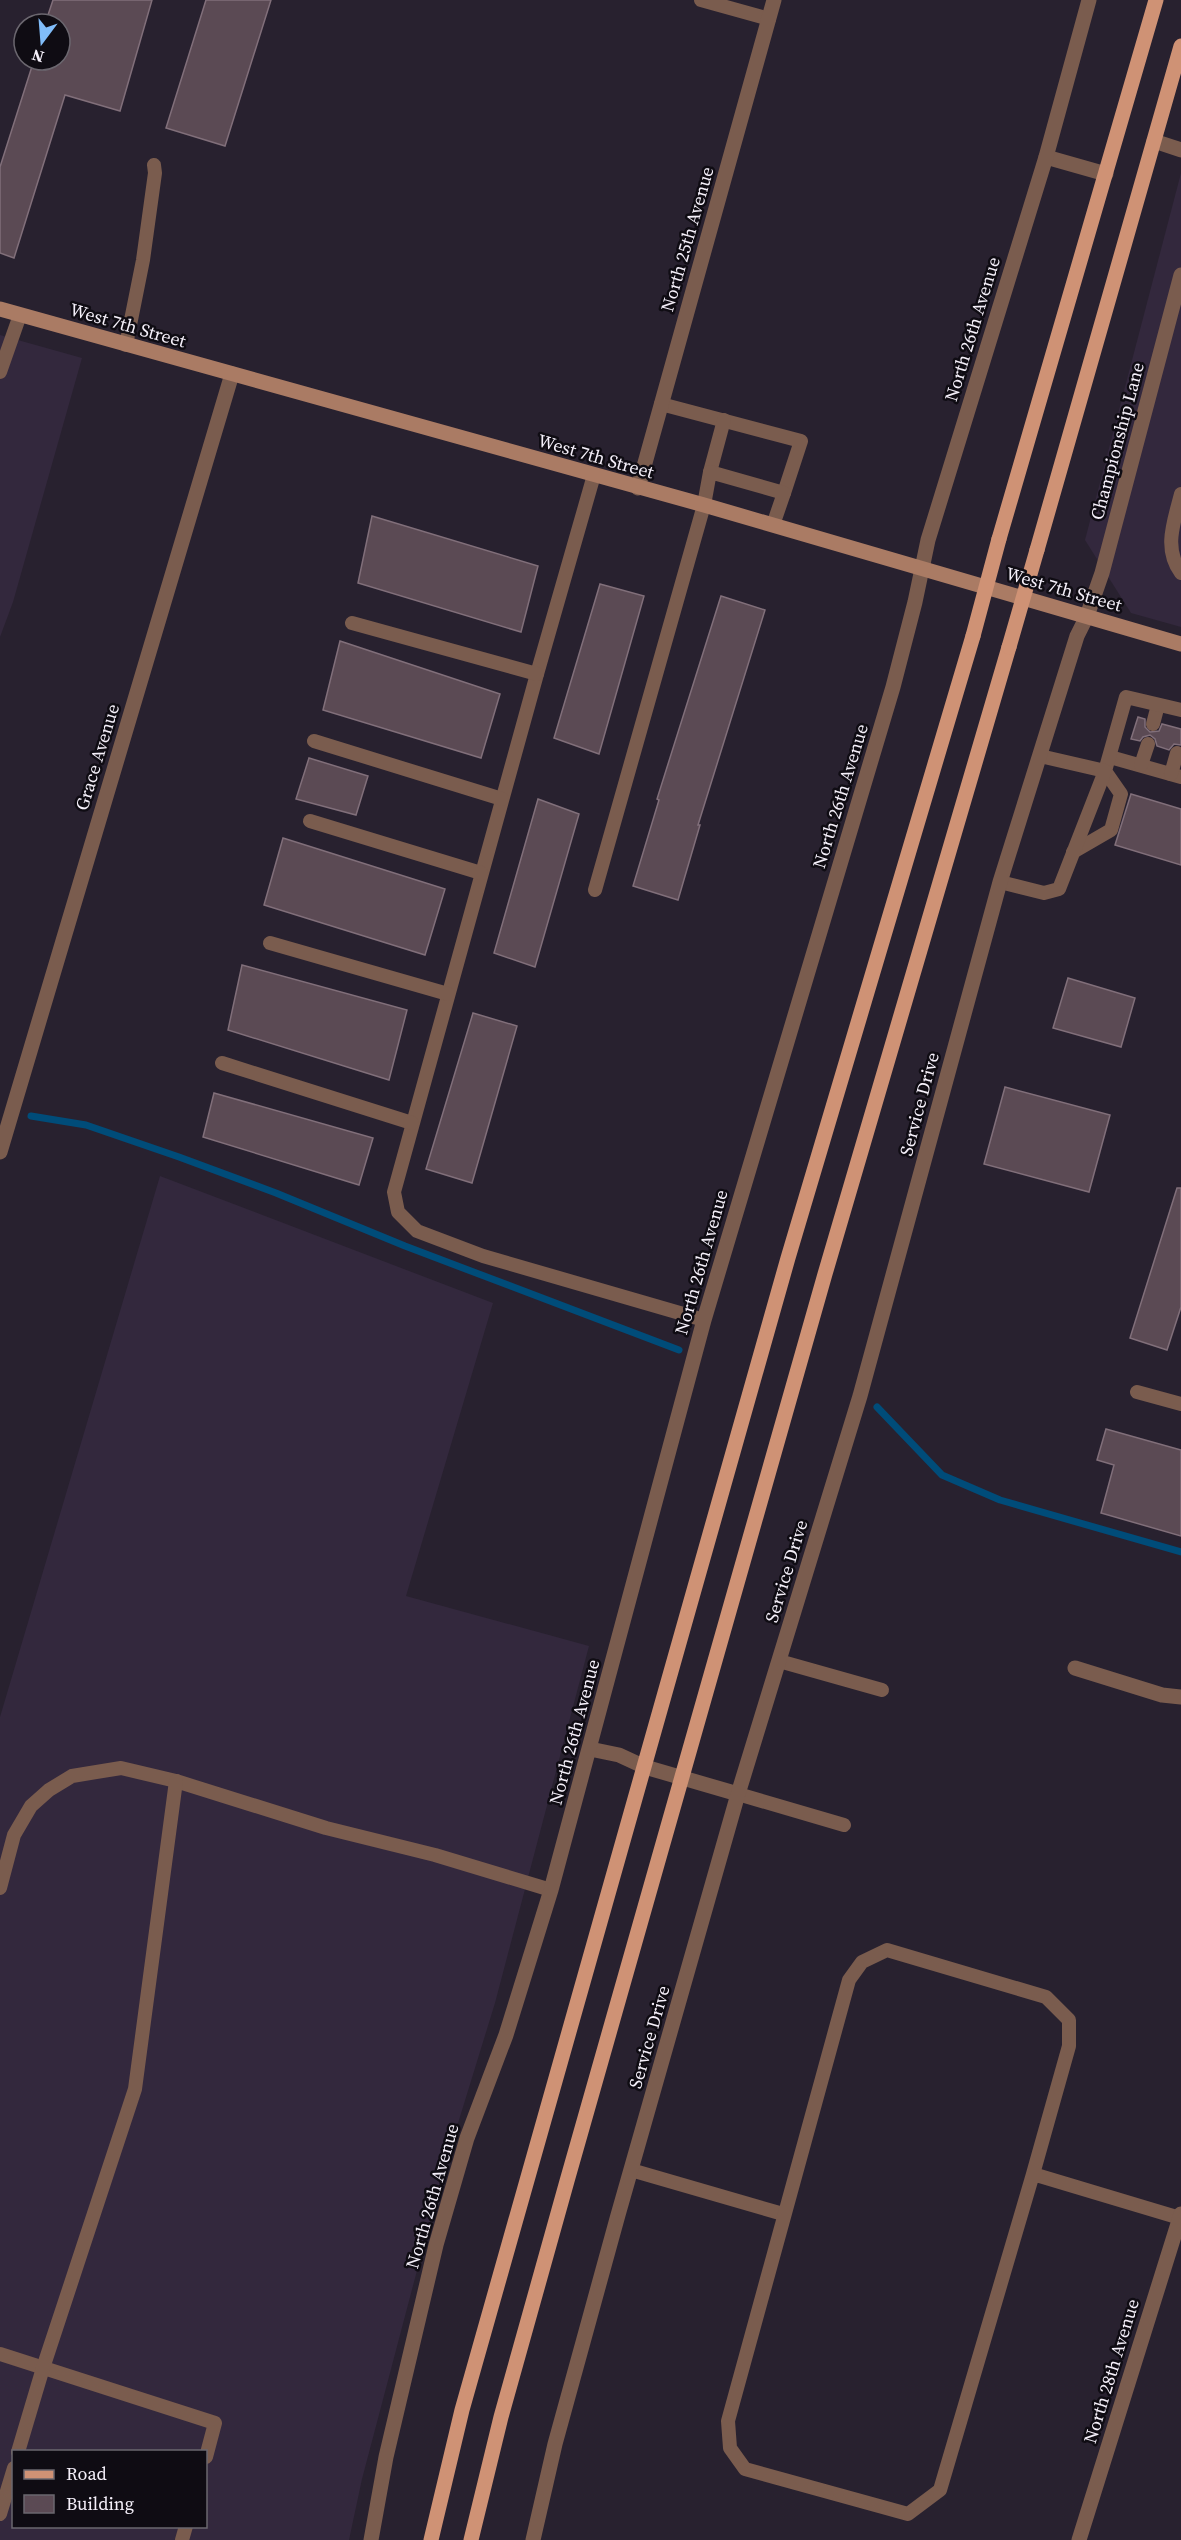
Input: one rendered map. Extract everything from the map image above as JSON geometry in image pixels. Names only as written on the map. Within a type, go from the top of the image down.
[{"type":"main road","points":[[431,2540],[466,2399],[791,1246],[973,636],[1155,0]]},
{"type":"main road","points":[[471,2540],[501,2417],[682,1777],[1181,46]]},
{"type":"main road","name":"West 7th Street","points":[[0,309],[704,505],[1181,644]]},
{"type":"street","name":"North 25th Avenue","points":[[638,488],[774,0]]},
{"type":"street","name":"North 26th Avenue","points":[[371,2540],[386,2457],[436,2245],[467,2138],[506,2035],[551,1890],[704,1320],[889,698],[915,602],[928,540],[1046,157],[1089,0]]},
{"type":"street","points":[[1154,141],[1181,150]]},
{"type":"street","points":[[1046,157],[1106,174]]},
{"type":"street","name":"Championship Lane","points":[[1087,616],[1102,573],[1181,275]]},
{"type":"street","name":"Grace Avenue","points":[[0,1152],[232,374]]},
{"type":"street","name":"Service Drive","points":[[533,2540],[555,2444],[631,2170],[738,1794],[860,1396],[1000,882],[1077,636],[1087,616]]},
{"type":"street","points":[[1075,1668],[1162,1695],[1181,1697]]},
{"type":"street","points":[[590,1749],[619,1755],[645,1767],[738,1794]]},
{"type":"street","name":"North 28th Avenue","points":[[1079,2540],[1180,2216]]},
{"type":"lane","points":[[701,0],[769,19]]},
{"type":"lane","points":[[126,345],[143,260],[155,173],[154,165]]},
{"type":"lane","points":[[0,372],[20,315]]},
{"type":"lane","points":[[661,404],[801,441],[773,525]]},
{"type":"lane","points":[[594,890],[704,505],[724,420]]},
{"type":"lane","points":[[710,472],[784,493]]},
{"type":"lane","points":[[594,476],[481,873],[394,1192],[398,1212],[417,1231],[483,1256],[704,1320]]},
{"type":"lane","points":[[1181,494],[1169,540],[1174,563],[1181,573]]},
{"type":"lane","points":[[352,623],[537,674]]},
{"type":"lane","points":[[1000,882],[1044,893],[1059,889],[1110,757],[1126,696],[1181,710]]},
{"type":"lane","points":[[1153,724],[1158,705]]},
{"type":"lane","points":[[314,741],[502,799]]},
{"type":"lane","points":[[1141,765],[1148,744]]},
{"type":"lane","points":[[1110,757],[1176,775],[1177,753]]},
{"type":"lane","points":[[1040,756],[1105,771],[1121,794],[1111,830],[1073,852]]},
{"type":"lane","points":[[310,821],[481,873]]},
{"type":"lane","points":[[270,943],[448,994]]},
{"type":"lane","points":[[222,1063],[412,1123]]},
{"type":"lane","points":[[1137,1392],[1181,1404]]},
{"type":"lane","points":[[779,1661],[882,1690]]},
{"type":"lane","points":[[0,1888],[14,1835],[31,1806],[48,1790],[72,1776],[121,1768],[176,1781],[326,1828],[435,1855],[551,1890]]},
{"type":"lane","points":[[18,2450],[135,2089],[176,1781]]},
{"type":"lane","points":[[738,1794],[843,1825]]},
{"type":"lane","points":[[887,1950],[1046,1996],[1069,2020],[1069,2046],[1033,2174],[940,2490],[908,2514],[745,2469],[730,2448],[728,2421],[849,1980],[862,1962],[887,1950]]},
{"type":"lane","points":[[631,2170],[783,2214]]},
{"type":"lane","points":[[1033,2174],[1180,2216]]},
{"type":"lane","points":[[0,2354],[215,2423],[207,2453]]},
{"type":"lane","points":[[0,2514],[12,2475]]},
{"type":"shaded area","points":[[1181,173],[1181,627],[1131,613],[1085,540]]},
{"type":"shaded area","points":[[0,335],[82,358],[13,602],[0,637]]},
{"type":"shaded area","points":[[160,1176],[493,1303],[406,1596],[589,1646],[495,2003],[443,2172],[362,2479],[349,2540],[0,2540],[0,1717]]},
{"type":"building","points":[[53,0],[152,0],[120,111],[65,95],[14,258],[0,253],[0,167],[30,72],[72,72],[72,12],[49,12]]},
{"type":"building","points":[[206,0],[271,0],[225,146],[166,128]]},
{"type":"building","points":[[372,516],[538,566],[521,632],[358,583]]},
{"type":"building","points":[[600,584],[644,596],[599,754],[554,738]]},
{"type":"building","points":[[721,596],[765,610],[698,825],[700,825],[678,900],[633,886],[659,800],[657,799]]},
{"type":"building","points":[[340,641],[500,694],[481,758],[323,710]]},
{"type":"building","points":[[1138,717],[1145,719],[1145,727],[1150,732],[1159,731],[1162,724],[1181,729],[1181,745],[1174,744],[1169,750],[1157,746],[1155,739],[1150,735],[1143,737],[1140,741],[1131,739]]},
{"type":"building","points":[[309,758],[368,776],[356,815],[296,799]]},
{"type":"building","points":[[1131,794],[1181,809],[1181,865],[1115,845]]},
{"type":"building","points":[[538,799],[579,814],[535,967],[494,953]]},
{"type":"building","points":[[283,838],[445,889],[425,955],[264,905]]},
{"type":"building","points":[[242,965],[407,1010],[389,1080],[228,1030]]},
{"type":"building","points":[[1068,978],[1135,998],[1121,1047],[1053,1028]]},
{"type":"building","points":[[473,1013],[517,1026],[472,1183],[426,1169]]},
{"type":"building","points":[[1005,1087],[1110,1115],[1089,1192],[984,1164]]},
{"type":"building","points":[[214,1093],[373,1138],[359,1185],[203,1137]]},
{"type":"building","points":[[1177,1188],[1181,1188],[1181,1307],[1167,1350],[1130,1338]]},
{"type":"building","points":[[1106,1429],[1181,1450],[1181,1536],[1101,1513],[1114,1465],[1097,1460]]},
{"type":"waterway","points":[[31,1116],[86,1125],[179,1157],[679,1350]]},
{"type":"waterway","points":[[877,1407],[942,1475],[1000,1500],[1181,1552]]}]
